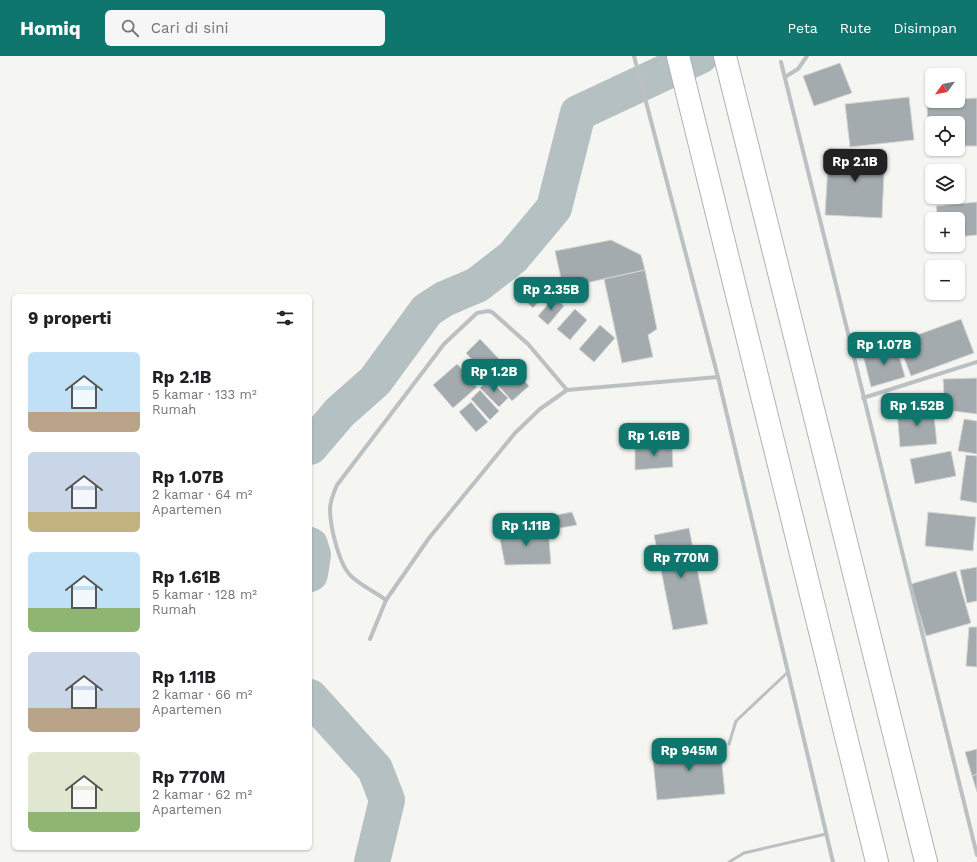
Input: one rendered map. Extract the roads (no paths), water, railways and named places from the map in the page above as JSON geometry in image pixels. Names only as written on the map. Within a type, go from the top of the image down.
[{"type":"main road","points":[[678,56],[877,862]]},
{"type":"main road","points":[[726,59],[926,862]]},
{"type":"street","points":[[634,56],[718,377],[833,862]]},
{"type":"street","points":[[785,78],[798,69],[807,56]]},
{"type":"street","points":[[781,62],[977,855]]},
{"type":"street","points":[[386,600],[352,577],[344,568],[339,559],[330,508],[332,498],[337,485],[444,344],[478,313],[485,311],[492,312],[528,344],[567,390]]},
{"type":"street","points":[[863,398],[977,362]]},
{"type":"street","points":[[370,639],[386,600],[457,503],[515,433],[540,408],[567,390],[718,377]]},
{"type":"lane","points":[[729,744],[736,721],[788,672]]},
{"type":"lane","points":[[729,862],[744,853],[826,834]]},
{"type":"waterway","points":[[312,445],[340,412],[375,381],[427,310],[444,299],[477,285],[513,257],[554,208],[578,113],[700,56]]},
{"type":"waterway","points":[[312,552],[312,561]]},
{"type":"waterway","points":[[312,699],[375,769],[387,800],[372,862]]}]
